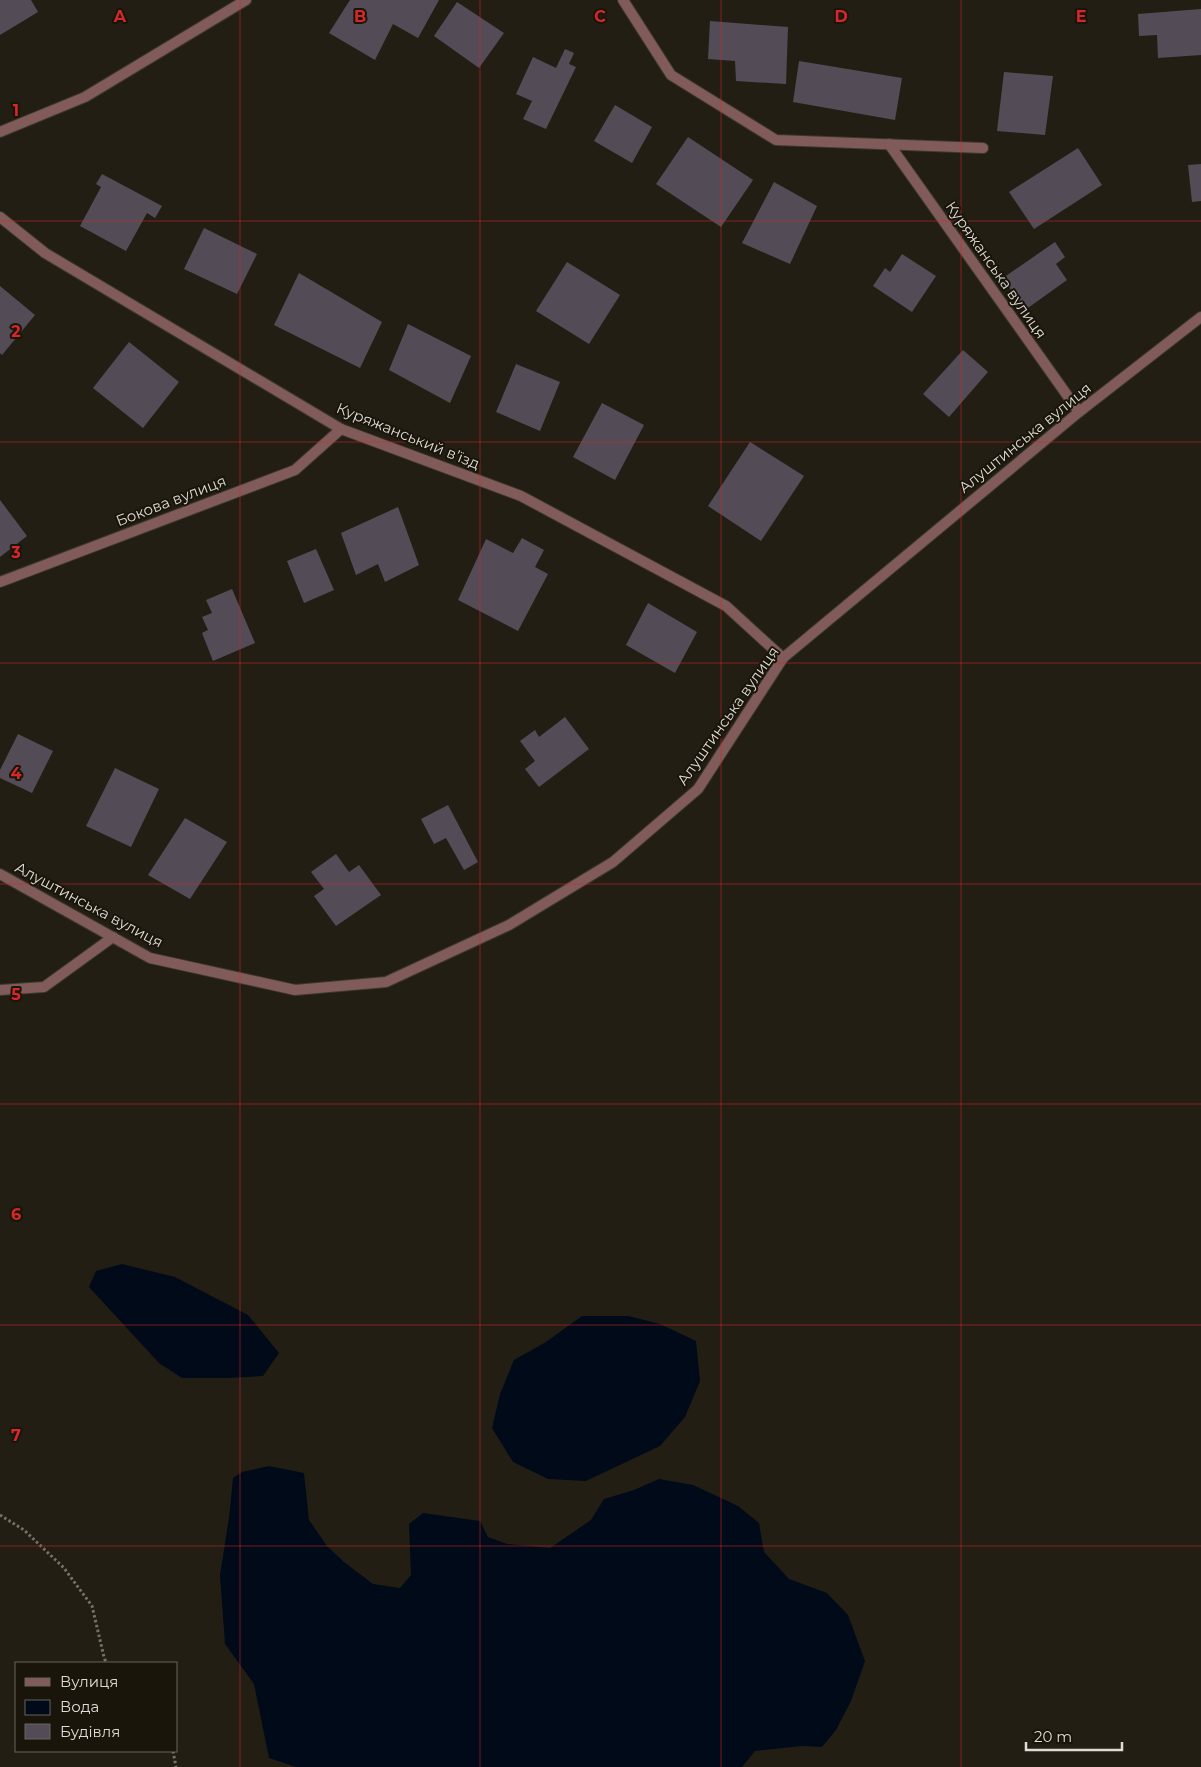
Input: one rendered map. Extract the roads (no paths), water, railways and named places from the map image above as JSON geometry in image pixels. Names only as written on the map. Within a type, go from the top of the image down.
[{"type":"street","points":[[0,132],[85,97],[246,0]]},
{"type":"street","points":[[623,0],[670,75],[776,140],[983,148]]},
{"type":"street","name":"Куряжанська вулиця","points":[[889,144],[1079,412]]},
{"type":"street","name":"Куряжанський в’їзд","points":[[0,216],[45,253],[341,428],[521,496],[726,606],[783,658]]},
{"type":"street","name":"Алуштинська вулиця","points":[[0,874],[150,958],[295,990],[386,982],[510,925],[613,862],[698,789],[783,658],[1079,412],[1201,317]]},
{"type":"street","name":"Бокова вулиця","points":[[0,582],[295,470],[341,428]]},
{"type":"street","points":[[0,990],[44,987],[113,937]]},
{"type":"water","points":[[122,1264],[175,1277],[248,1315],[279,1353],[263,1376],[182,1378],[159,1363],[89,1287],[96,1271]]},
{"type":"water","points":[[582,1316],[628,1316],[660,1324],[696,1341],[700,1381],[685,1417],[660,1446],[586,1481],[548,1479],[513,1462],[492,1428],[500,1394],[514,1360],[546,1342]]},
{"type":"water","points":[[269,1466],[304,1473],[309,1520],[327,1546],[344,1562],[373,1584],[400,1588],[411,1575],[409,1524],[423,1513],[480,1521],[488,1537],[507,1544],[550,1548],[591,1520],[604,1499],[634,1490],[659,1479],[693,1485],[738,1506],[759,1523],[764,1552],[789,1579],[827,1593],[848,1615],[865,1661],[851,1701],[836,1730],[822,1747],[802,1746],[755,1751],[742,1767],[296,1767],[269,1758],[254,1684],[225,1644],[220,1575],[233,1478],[242,1472]]}]
